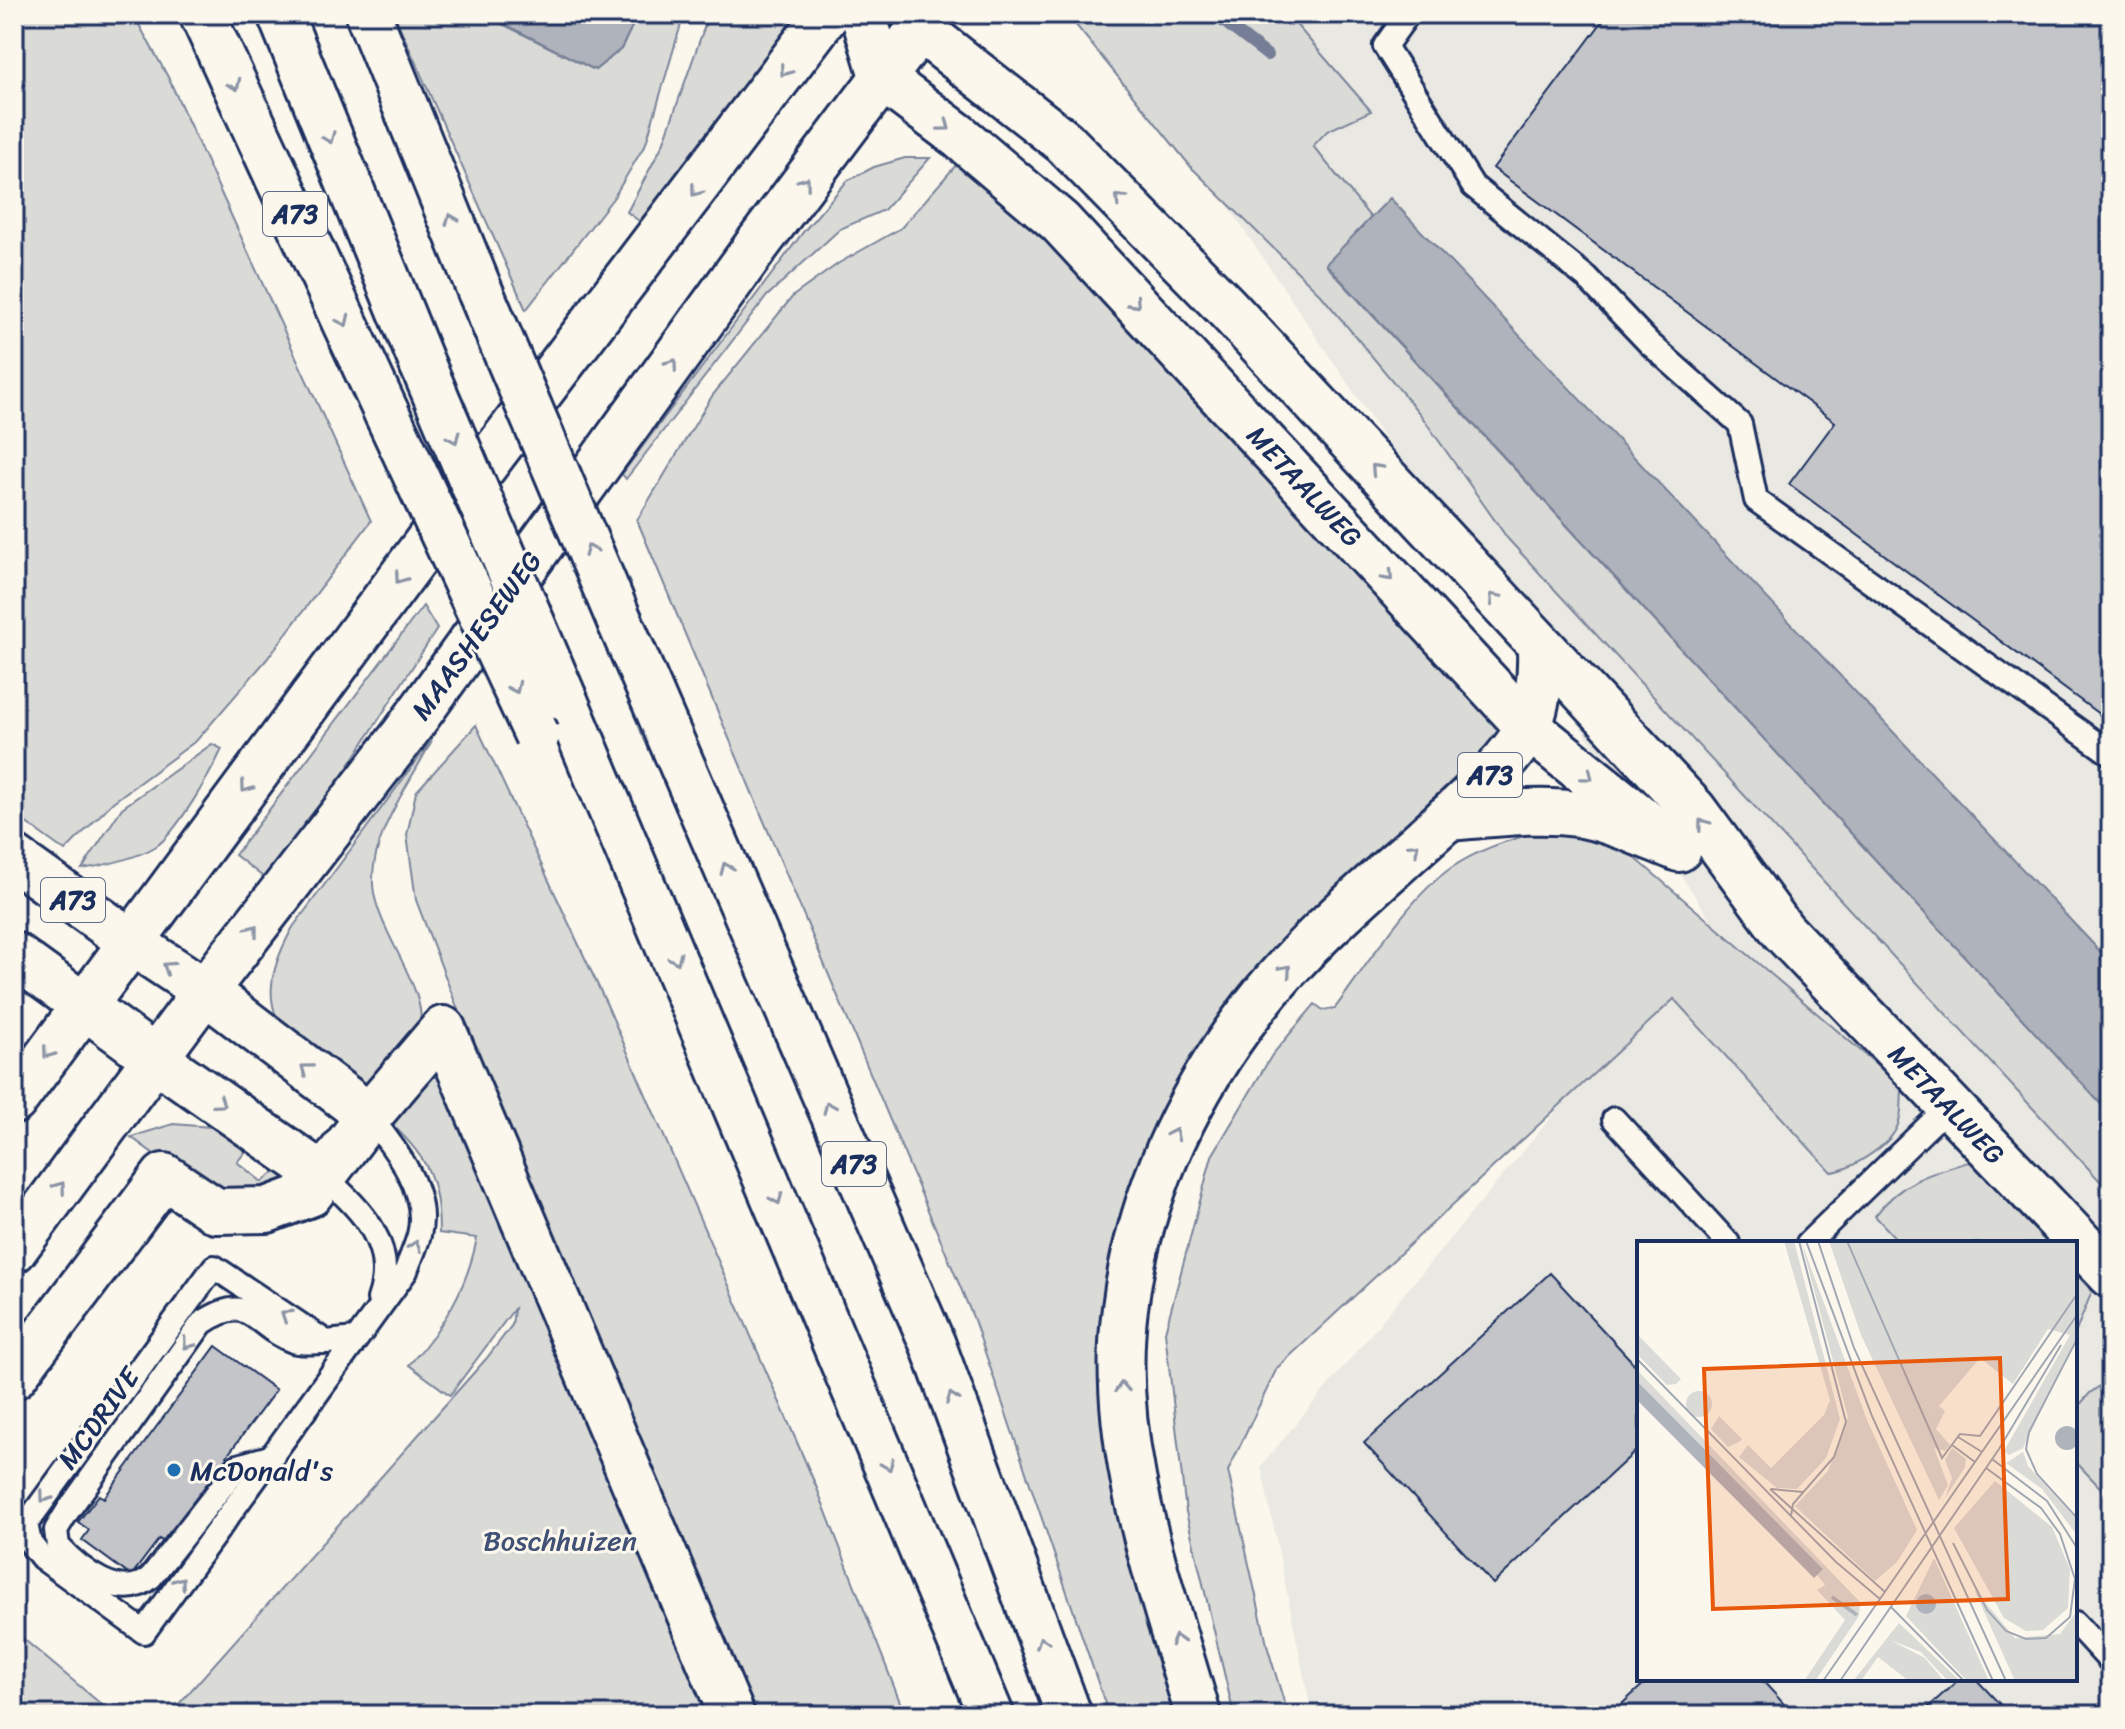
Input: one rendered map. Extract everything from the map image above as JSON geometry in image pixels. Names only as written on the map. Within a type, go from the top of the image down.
[{"type":"main road","name":"A73","points":[[202,14],[537,735],[614,810]]},
{"type":"main road","name":"A73","points":[[280,14],[423,366],[614,810],[991,1715]]},
{"type":"main road","name":"A73","points":[[368,14],[480,291],[620,622],[933,1345],[1069,1715]]},
{"type":"main road","points":[[14,1101],[447,515],[827,14]]},
{"type":"main road","points":[[863,14],[883,79]]},
{"type":"main road","name":"MAASHESEWEG","points":[[14,1250],[205,991],[403,736],[757,245],[883,79],[917,19]]},
{"type":"main road","name":"METAALWEG","points":[[917,19],[1075,153],[1226,307],[1540,649],[1694,810],[1783,931],[2111,1275]]},
{"type":"main road","name":"METAALWEG","points":[[883,79],[960,137],[1060,222],[1528,727],[1783,931]]},
{"type":"main road","name":"A73","points":[[1198,1715],[1143,1521],[1128,1452],[1121,1380],[1125,1308],[1143,1218],[1173,1135],[1214,1064],[1255,1006],[1318,936],[1447,818],[1524,736],[1541,665],[1540,649]]},
{"type":"main road","name":"A73","points":[[1447,818],[1517,813],[1577,814],[1679,849]]},
{"type":"main road","name":"A73","points":[[14,858],[131,942]]},
{"type":"main road","points":[[131,942],[205,991],[369,1116]]},
{"type":"main road","points":[[14,955],[323,1176]]},
{"type":"main road","points":[[14,1376],[164,1176],[216,1211],[267,1210],[310,1194],[369,1116],[443,1029],[732,1715]]},
{"type":"lane","points":[[1408,14],[1385,46],[1473,186],[1587,278],[1649,343],[1740,424],[1756,500],[2111,754]]},
{"type":"lane","points":[[1810,1241],[1949,1106]]},
{"type":"lane","points":[[356,1339],[326,1342],[214,1267],[26,1524],[30,1543],[42,1558],[144,1632],[406,1271],[420,1232],[417,1194],[400,1154],[369,1116]]},
{"type":"lane","points":[[1614,1119],[1726,1241]]},
{"type":"lane","points":[[323,1176],[369,1221],[384,1252],[385,1283],[375,1312]]},
{"type":"lane","name":"MCDRIVE","points":[[273,1456],[238,1466],[151,1577],[137,1586],[111,1585],[58,1546],[56,1530],[67,1512],[202,1323],[224,1309],[235,1308],[253,1315],[294,1341],[326,1342]]},
{"type":"lane","points":[[2077,1625],[2111,1662]]},
{"type":"shaded area","points":[[503,14],[638,14],[621,49],[595,70],[500,22]]},
{"type":"shaded area","points":[[1098,14],[2111,14],[2111,1715],[1312,1715],[1261,1466],[1713,923]]},
{"type":"shaded area","points":[[1390,198],[2111,963],[2111,1115],[1326,264]]},
{"type":"green space","points":[[14,14],[133,14],[168,77],[371,521],[267,659],[197,740],[113,802],[65,851],[14,814]]},
{"type":"green space","points":[[394,14],[503,14],[500,23],[595,70],[621,49],[638,14],[684,14],[646,143],[614,197],[526,310]]},
{"type":"green space","points":[[709,14],[810,14],[744,110],[639,221],[627,212],[663,144]]},
{"type":"green space","points":[[1067,14],[1287,14],[1371,111],[1327,131],[1313,146],[1371,218],[1326,265],[2111,1115],[2111,1193],[1508,539],[1420,414],[1321,295],[1191,167]]},
{"type":"green space","points":[[905,158],[930,158],[884,210],[840,229],[767,296],[626,479],[622,474],[804,231],[847,181],[874,167]]},
{"type":"green space","points":[[956,165],[1055,234],[1358,507],[1374,548],[1509,723],[1491,759],[1265,967],[1115,1250],[1185,1715],[1109,1715],[973,1317],[637,520],[712,396],[793,296],[839,263],[901,228]]},
{"type":"green space","points":[[423,606],[437,629],[317,815],[267,880],[235,855]]},
{"type":"green space","name":"Boschhuizen","points":[[476,725],[607,1005],[816,1486],[905,1715],[169,1715],[486,1359],[512,1325],[514,1309],[450,1395],[409,1365],[452,1306],[467,1274],[477,1238],[439,1233],[436,1196],[427,1168],[410,1143],[384,1117],[427,1072],[439,1072],[494,1104],[416,900],[407,835],[416,792]]},
{"type":"green space","points":[[432,740],[385,829],[378,847],[373,885],[383,922],[418,999],[421,1017],[419,1034],[403,1058],[366,1100],[317,1063],[283,1028],[274,1009],[272,987],[278,960],[293,927]]},
{"type":"green space","points":[[212,744],[222,749],[217,760],[192,802],[163,840],[155,847],[129,858],[82,869],[122,808]]},
{"type":"green space","points":[[1531,834],[1584,839],[1634,857],[1902,1086],[1898,1126],[1884,1144],[1866,1157],[1831,1172],[1674,999],[1277,1368],[1228,1471],[1268,1649],[1288,1715],[1234,1715],[1186,1512],[1165,1332],[1212,1156],[1272,1055],[1315,1004],[1323,1010],[1335,1008],[1419,897],[1460,862]]},
{"type":"green space","points":[[173,1124],[211,1127],[247,1150],[237,1162],[262,1182],[279,1168],[298,1186],[239,1197],[184,1176],[131,1137]]},
{"type":"green space","points":[[1972,1161],[2046,1241],[1898,1241],[1875,1216],[1895,1194],[1931,1174]]},
{"type":"green space","points":[[2077,1275],[2092,1291],[2077,1329]]},
{"type":"green space","points":[[2111,1378],[2111,1499],[2077,1463],[2077,1408],[2090,1393]]},
{"type":"green space","points":[[14,1631],[114,1715],[14,1715]]},
{"type":"building","points":[[1608,14],[2111,14],[2111,723],[1789,484],[1835,422],[1493,168]]},
{"type":"building","points":[[1550,1273],[1637,1367],[1637,1450],[1493,1584],[1364,1443]]},
{"type":"building","name":"McDonald's","points":[[216,1346],[276,1390],[227,1456],[232,1460],[214,1484],[209,1481],[173,1529],[178,1533],[170,1545],[159,1539],[131,1576],[82,1540],[89,1530],[78,1522],[99,1495],[104,1498]]},
{"type":"building","points":[[1647,1681],[1763,1681],[1794,1715],[1610,1715]]},
{"type":"building","points":[[1957,1681],[1978,1681],[2010,1715],[1920,1715]]},
{"type":"waterway","points":[[1214,14],[1267,55]]},
{"type":"place","name":"McDonald's","points":[[174,1470]]}]
